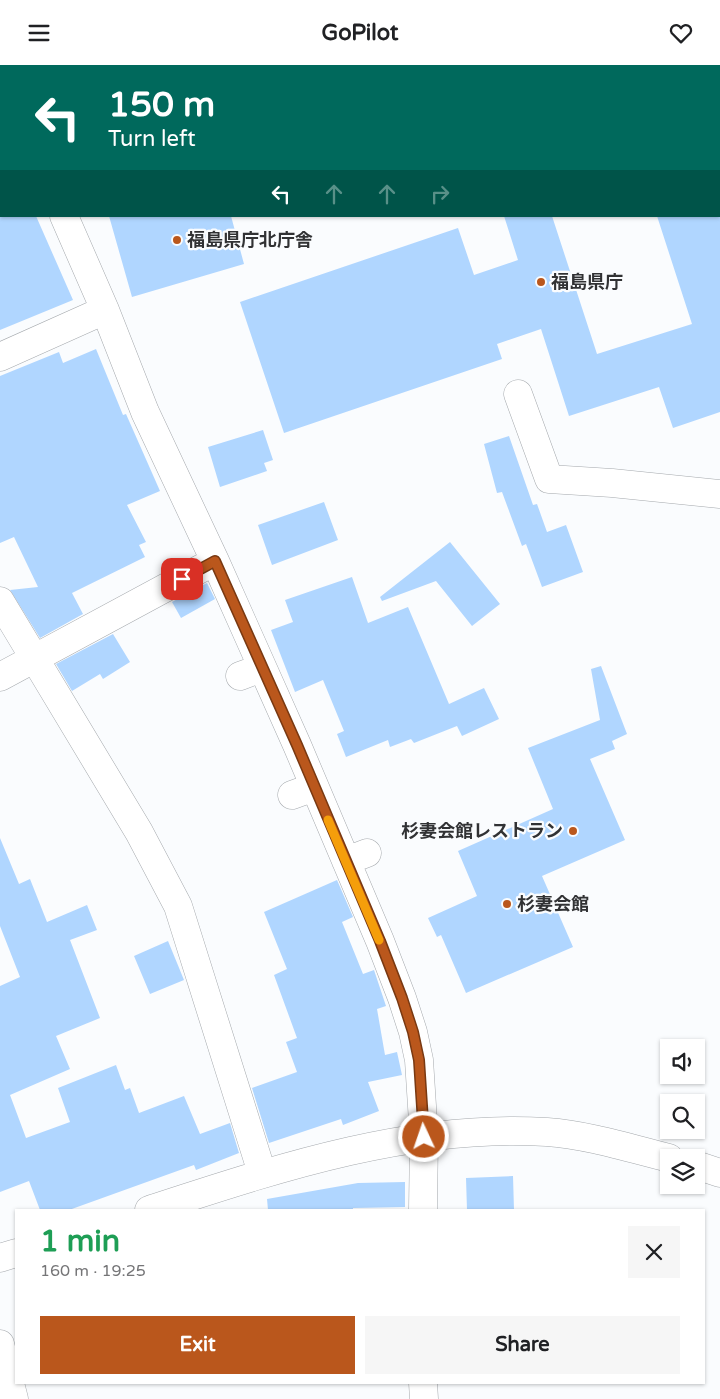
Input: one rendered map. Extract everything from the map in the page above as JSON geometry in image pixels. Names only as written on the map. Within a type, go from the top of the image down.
[{"type":"street","points":[[64,217],[105,310],[146,412],[215,561],[248,665],[303,791],[343,854],[380,941],[413,1032],[419,1060],[424,1137],[423,1209]]},
{"type":"street","points":[[0,357],[105,310]]},
{"type":"street","points":[[518,394],[549,479],[612,483],[720,494]]},
{"type":"street","points":[[0,677],[215,561]]},
{"type":"street","points":[[0,601],[139,832],[178,906],[262,1173]]},
{"type":"street","points":[[152,1209],[262,1173],[344,1153],[424,1137],[498,1131],[548,1132],[600,1140],[660,1156]]},
{"type":"street","points":[[0,1258],[15,1253]]},
{"type":"street","points":[[0,1344],[14,1399]]},
{"type":"street","points":[[423,1384],[424,1399]]},
{"type":"building","points":[[0,217],[36,217],[73,300],[0,330]]},
{"type":"building","name":"福島県庁北庁舎","points":[[109,217],[231,217],[244,264],[132,297]]},
{"type":"building","points":[[504,217],[552,217],[597,354],[692,324],[657,217],[720,217],[720,412],[673,428],[659,387],[569,416],[541,329],[497,344],[502,359],[284,433],[240,302],[458,228],[474,275],[518,260]]},
{"type":"building","points":[[96,349],[123,415],[126,414],[160,491],[127,505],[146,542],[139,545],[145,557],[72,593],[83,614],[40,638],[10,590],[38,587],[14,537],[0,543],[0,376],[59,352],[63,363]]},
{"type":"building","points":[[263,430],[273,460],[264,463],[267,471],[220,487],[208,447]]},
{"type":"building","points":[[509,436],[533,505],[537,504],[547,532],[566,525],[583,572],[542,587],[526,544],[522,546],[502,492],[497,493],[484,444]]},
{"type":"building","points":[[324,502],[338,540],[272,565],[258,525]]},
{"type":"building","points":[[450,542],[500,604],[472,626],[436,581],[382,601],[380,597]]},
{"type":"building","points":[[352,577],[368,623],[408,607],[449,704],[484,688],[499,719],[462,736],[457,726],[414,743],[411,739],[390,747],[388,740],[346,757],[337,734],[344,731],[323,680],[295,692],[271,630],[293,622],[285,600]]},
{"type":"building","points":[[207,583],[215,599],[181,618],[172,602]]},
{"type":"building","points":[[113,634],[130,662],[103,679],[100,674],[72,691],[56,664]]},
{"type":"building","name":"杉妻会館","points":[[601,666],[627,734],[612,741],[615,749],[590,759],[625,840],[542,876],[573,947],[466,993],[441,935],[437,937],[428,918],[477,896],[458,851],[553,809],[528,748],[600,720],[591,669]]},
{"type":"building","points":[[0,838],[19,884],[30,879],[47,922],[87,905],[97,930],[70,940],[100,1018],[56,1036],[70,1069],[10,1095],[26,1138],[70,1122],[58,1088],[116,1065],[125,1090],[130,1088],[139,1113],[184,1096],[200,1134],[230,1123],[239,1153],[196,1170],[194,1165],[72,1209],[40,1209],[29,1181],[0,1192],[0,986],[20,977],[0,926]]},
{"type":"building","points":[[337,880],[353,917],[342,922],[363,974],[374,970],[386,1006],[377,1009],[385,1055],[397,1052],[402,1075],[368,1082],[379,1111],[343,1125],[341,1119],[269,1143],[252,1088],[297,1072],[286,1042],[297,1038],[274,975],[287,969],[264,912]]},
{"type":"building","points":[[168,941],[184,980],[150,994],[134,956]]},
{"type":"building","points":[[513,1176],[514,1209],[467,1209],[466,1178]]},
{"type":"building","points":[[405,1182],[405,1207],[268,1209],[267,1199],[358,1183]]},
{"type":"slow traffic","points":[[328,820],[379,940]]},
{"type":"place","name":"福島県庁北庁舎","points":[[177,240]]},
{"type":"place","name":"福島県庁","points":[[541,282]]},
{"type":"place","name":"杉妻会館レストラン","points":[[573,831]]},
{"type":"place","name":"杉妻会館","points":[[507,904]]},
{"type":"route","points":[[182,579],[215,561],[297,745],[380,941],[402,998],[413,1032],[419,1060],[424,1137]]}]
